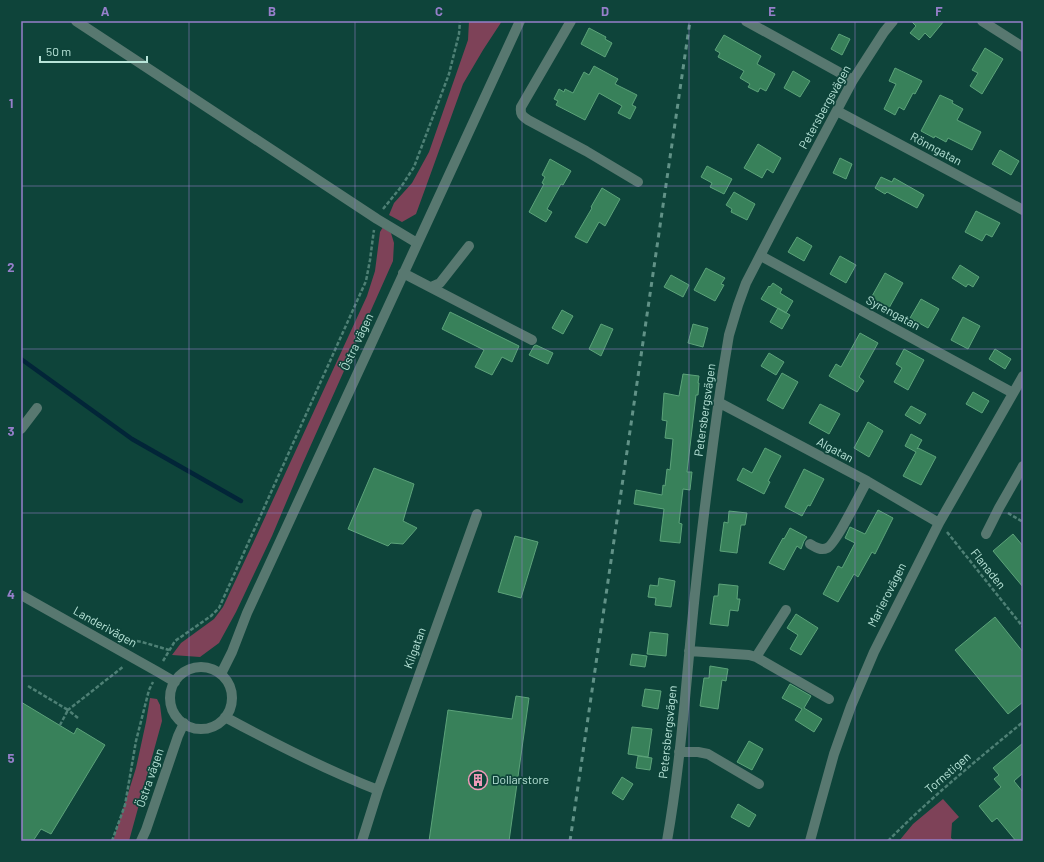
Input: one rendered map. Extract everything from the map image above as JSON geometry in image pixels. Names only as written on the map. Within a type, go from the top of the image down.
[{"type":"street","points":[[76,21],[377,219],[417,243]]},
{"type":"street","name":"Östra vägen","points":[[221,674],[232,652],[250,606],[520,21]]},
{"type":"street","points":[[571,21],[521,107],[520,112],[522,116],[528,120],[586,151],[638,182]]},
{"type":"street","name":"Petersbergsvägen","points":[[667,841],[674,802],[680,752],[695,594],[722,371],[738,305],[746,283],[853,80],[892,21]]},
{"type":"street","points":[[982,21],[1023,47]]},
{"type":"street","points":[[752,22],[853,80]]},
{"type":"street","name":"Rönngatan","points":[[837,111],[1023,210]]},
{"type":"street","points":[[432,287],[440,283],[469,246]]},
{"type":"street","name":"Syrengatan","points":[[761,256],[1013,393]]},
{"type":"street","points":[[403,273],[532,340]]},
{"type":"street","name":"Marierovägen","points":[[810,841],[834,754],[851,706],[882,634],[939,523],[1023,376]]},
{"type":"street","name":"Algatan","points":[[718,402],[867,481],[939,523]]},
{"type":"street","points":[[21,430],[37,408]]},
{"type":"street","points":[[986,534],[998,508],[1023,466]]},
{"type":"street","points":[[810,544],[822,550],[831,546],[867,481]]},
{"type":"street","name":"Kilgatan","points":[[362,841],[378,790],[477,514]]},
{"type":"street","name":"Landerivägen","points":[[21,595],[175,682]]},
{"type":"street","points":[[756,657],[786,610]]},
{"type":"street","points":[[689,651],[749,655],[756,657],[829,699]]},
{"type":"street","points":[[198,667],[212,669],[221,674],[228,683],[232,695],[231,707],[225,717],[217,724],[206,728],[194,728],[184,723],[177,716],[172,707],[171,692],[175,682],[185,672],[198,667]]},
{"type":"street","points":[[225,717],[311,761],[378,790]]},
{"type":"street","name":"Östra vägen","points":[[141,841],[184,723]]},
{"type":"street","points":[[680,752],[698,752],[708,754],[759,784]]},
{"type":"path","points":[[112,841],[125,805],[136,741],[149,690],[175,641],[211,616],[219,608],[366,281],[372,236],[377,219],[401,187],[414,166],[449,74],[460,34],[460,21]]},
{"type":"path","points":[[998,508],[1023,522]]},
{"type":"path","name":"Flanaden","points":[[939,523],[1023,627]]},
{"type":"path","points":[[60,725],[68,710],[134,658]]},
{"type":"path","points":[[28,686],[68,710],[78,718]]},
{"type":"path","name":"Tornstigen","points":[[888,841],[905,823],[951,781],[1023,722]]},
{"type":"shaded area","points":[[469,21],[502,21],[463,84],[416,214],[402,222],[389,215],[394,203],[412,183],[429,152],[468,40]]},
{"type":"shaded area","points":[[383,227],[391,233],[394,243],[393,261],[272,536],[236,612],[219,643],[200,657],[172,655],[181,643],[214,619],[223,607],[367,296],[375,271],[380,232]]},
{"type":"shaded area","points":[[150,698],[157,699],[160,705],[162,721],[129,841],[113,841],[136,768]]},
{"type":"shaded area","points":[[943,799],[959,817],[952,823],[951,838],[954,841],[899,841],[913,824]]},
{"type":"building","points":[[911,21],[944,21],[930,38],[925,33],[919,40],[910,33],[916,26]]},
{"type":"building","points":[[589,28],[606,37],[605,39],[612,43],[605,57],[581,44]]},
{"type":"building","points":[[839,34],[850,39],[842,55],[831,49]]},
{"type":"building","points":[[724,35],[761,56],[757,64],[775,74],[766,91],[760,88],[758,92],[748,87],[750,84],[740,78],[744,71],[718,57],[720,53],[715,50]]},
{"type":"building","points":[[985,48],[1003,59],[982,94],[970,86],[978,73],[972,70]]},
{"type":"building","points":[[594,66],[618,79],[615,84],[637,95],[632,105],[636,107],[630,119],[618,113],[622,106],[599,93],[585,120],[556,105],[558,101],[554,99],[559,89],[564,92],[565,89],[573,93],[584,72],[589,75]]},
{"type":"building","points":[[895,68],[922,81],[915,94],[913,93],[904,110],[899,107],[895,115],[884,109],[896,84],[889,81]]},
{"type":"building","points":[[793,71],[810,81],[800,97],[784,88]]},
{"type":"building","points":[[940,95],[953,101],[952,103],[963,109],[957,120],[981,132],[972,150],[948,138],[946,142],[921,131]]},
{"type":"building","points":[[758,144],[781,158],[773,173],[767,169],[762,178],[744,168]]},
{"type":"building","points":[[1000,150],[1019,161],[1011,175],[992,164]]},
{"type":"building","points":[[840,158],[852,164],[846,179],[833,173]]},
{"type":"building","points":[[550,159],[571,171],[563,185],[561,184],[547,209],[552,212],[546,222],[529,212],[544,184],[542,183],[545,177],[542,175]]},
{"type":"building","points":[[707,166],[732,179],[724,194],[710,187],[712,183],[701,177]]},
{"type":"building","points":[[881,177],[892,182],[894,178],[924,195],[917,208],[887,192],[885,194],[875,188]]},
{"type":"building","points":[[602,188],[620,199],[605,226],[599,222],[587,243],[575,237]]},
{"type":"building","points":[[734,192],[755,204],[747,220],[731,212],[732,209],[726,205]]},
{"type":"building","points":[[976,211],[1000,223],[992,237],[986,234],[982,241],[965,232]]},
{"type":"building","points":[[797,237],[812,246],[804,261],[788,252]]},
{"type":"building","points":[[840,256],[856,265],[846,283],[830,274]]},
{"type":"building","points":[[960,265],[979,277],[973,287],[968,284],[966,287],[952,278]]},
{"type":"building","points":[[706,268],[725,278],[721,284],[724,285],[715,301],[694,290]]},
{"type":"building","points":[[885,273],[903,283],[889,308],[871,298]]},
{"type":"building","points":[[671,275],[689,285],[683,297],[664,287]]},
{"type":"building","points":[[773,283],[782,289],[780,293],[793,301],[786,313],[761,299],[769,286],[770,287]]},
{"type":"building","points":[[921,299],[939,309],[928,328],[910,318]]},
{"type":"building","points":[[778,308],[790,315],[782,329],[770,322]]},
{"type":"building","points":[[562,310],[573,316],[563,334],[552,328]]},
{"type":"building","points":[[450,312],[519,346],[512,362],[502,357],[492,375],[475,367],[484,350],[442,329]]},
{"type":"building","points":[[963,317],[980,326],[968,349],[951,340]]},
{"type":"building","points":[[601,324],[613,329],[601,356],[589,349]]},
{"type":"building","points":[[693,324],[708,328],[703,347],[688,343]]},
{"type":"building","points":[[860,333],[878,343],[859,377],[864,381],[857,392],[829,376],[836,364],[841,367]]},
{"type":"building","points":[[536,345],[553,353],[548,364],[529,355]]},
{"type":"building","points":[[904,349],[924,360],[908,390],[894,382],[902,368],[896,364]]},
{"type":"building","points":[[995,349],[1011,359],[1005,369],[989,359]]},
{"type":"building","points":[[769,353],[784,362],[776,375],[761,366]]},
{"type":"building","points":[[782,373],[798,382],[783,409],[767,400]]},
{"type":"building","points":[[683,374],[699,376],[699,383],[698,395],[696,395],[687,472],[692,472],[690,490],[683,489],[679,523],[682,524],[680,543],[660,541],[664,509],[634,504],[636,490],[662,495],[663,485],[665,486],[667,469],[670,470],[673,439],[665,438],[667,421],[662,420],[664,393],[679,396]]},
{"type":"building","points":[[973,392],[989,401],[982,413],[966,404]]},
{"type":"building","points":[[820,404],[840,414],[829,434],[809,423]]},
{"type":"building","points":[[911,406],[926,414],[920,424],[905,415]]},
{"type":"building","points":[[868,422],[883,431],[869,457],[854,448]]},
{"type":"building","points":[[911,434],[922,440],[917,449],[918,448],[936,457],[921,485],[903,476],[916,452],[905,446]]},
{"type":"building","points":[[765,448],[781,456],[768,481],[770,482],[764,494],[737,480],[743,468],[752,473]]},
{"type":"building","points":[[374,468],[414,484],[403,521],[417,528],[403,544],[391,543],[388,546],[348,529]]},
{"type":"building","points":[[804,469],[824,479],[810,506],[808,505],[802,516],[785,507]]},
{"type":"building","points":[[878,510],[893,518],[875,554],[872,552],[858,577],[854,574],[838,602],[823,594],[838,566],[842,568],[855,543],[845,538],[850,527],[865,534]]},
{"type":"building","points":[[729,511],[747,513],[745,525],[741,525],[737,553],[720,551],[724,522],[728,523]]},
{"type":"building","points":[[790,528],[807,537],[801,549],[797,546],[784,570],[769,563]]},
{"type":"building","points":[[1013,534],[1023,546],[1023,587],[993,551]]},
{"type":"building","points":[[515,536],[538,542],[521,598],[498,592]]},
{"type":"building","points":[[659,578],[675,581],[671,607],[655,605],[656,598],[648,597],[650,585],[658,586]]},
{"type":"building","points":[[719,584],[738,586],[737,599],[740,599],[738,611],[730,610],[728,626],[710,624],[714,596],[718,596]]},
{"type":"building","points":[[796,614],[818,628],[801,655],[790,649],[798,635],[787,628]]},
{"type":"building","points":[[995,617],[1023,652],[1023,702],[1008,714],[955,650]]},
{"type":"building","points":[[650,632],[668,634],[666,656],[647,654]]},
{"type":"building","points":[[632,654],[647,656],[645,667],[630,665]]},
{"type":"building","points":[[710,666],[728,669],[726,681],[722,680],[718,709],[700,706],[704,678],[709,678]]},
{"type":"building","points":[[790,684],[811,696],[804,708],[822,719],[814,732],[795,720],[802,709],[782,698]]},
{"type":"building","points":[[645,689],[661,691],[658,709],[642,706]]},
{"type":"building","name":"Dollarstore","points":[[516,696],[529,698],[509,841],[429,841],[448,710],[512,719]]},
{"type":"building","points":[[21,702],[74,734],[77,728],[105,745],[51,834],[41,829],[33,841],[21,841]]},
{"type":"building","points":[[632,727],[652,729],[648,757],[628,754]]},
{"type":"building","points":[[749,741],[763,749],[752,770],[737,762]]},
{"type":"building","points":[[1023,743],[1023,773],[1014,781],[1023,792],[1023,841],[1016,841],[997,818],[992,822],[979,806],[1001,787],[994,779],[999,775],[993,768]]},
{"type":"building","points":[[638,756],[652,758],[650,770],[636,768]]},
{"type":"building","points":[[622,777],[633,784],[623,800],[612,793]]},
{"type":"building","points":[[738,804],[756,815],[749,827],[731,817]]},
{"type":"waterway","points":[[21,359],[132,439],[241,501]]},
{"type":"railway","points":[[570,841],[690,21]]},
{"type":"place","name":"Dollarstore","points":[[478,780]]}]
